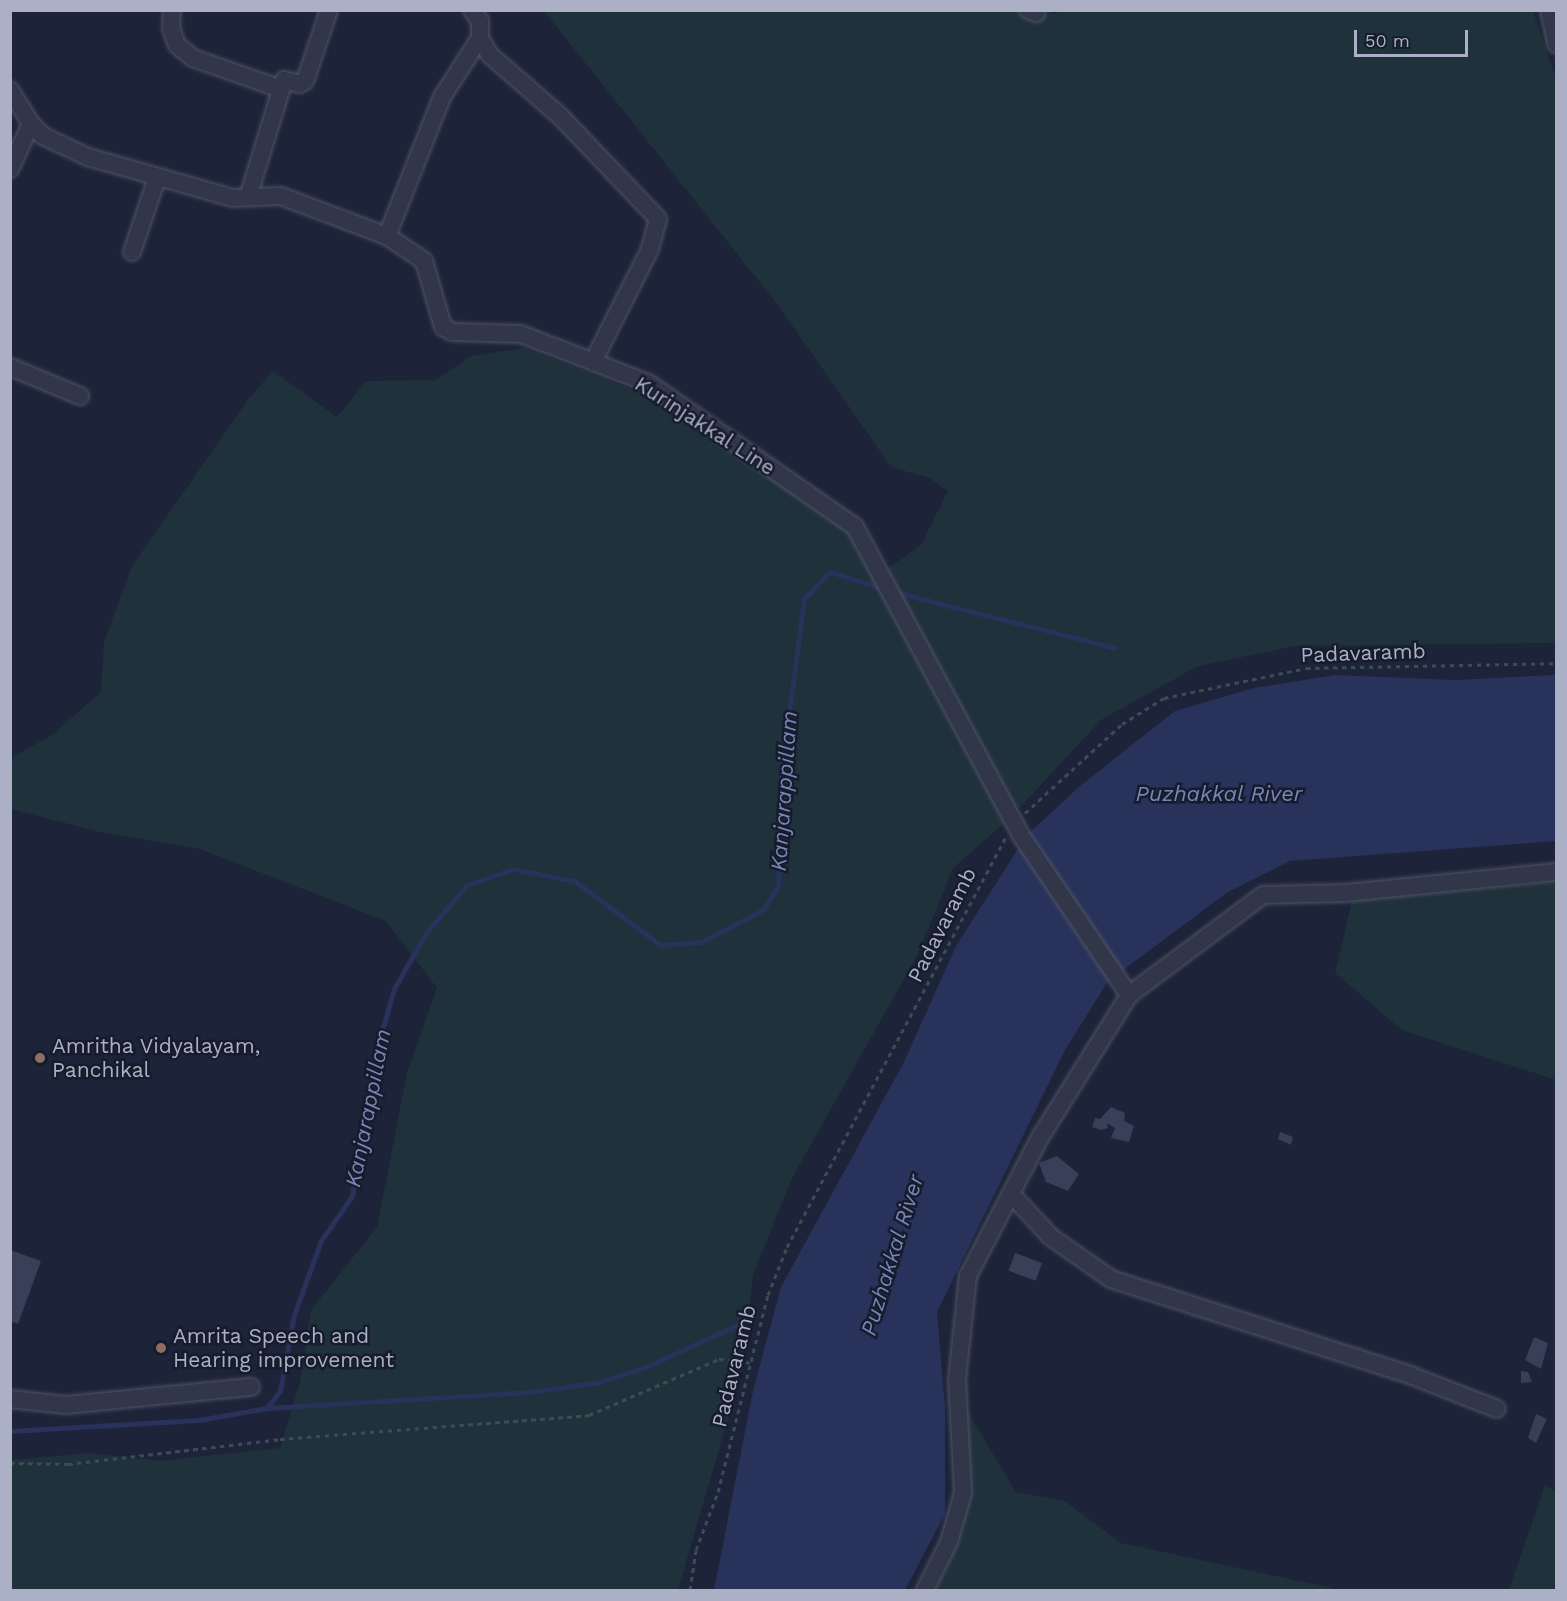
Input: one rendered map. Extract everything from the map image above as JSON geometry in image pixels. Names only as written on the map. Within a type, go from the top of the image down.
[{"type":"street","points":[[172,10],[171,28],[177,45],[193,58],[281,89]]},
{"type":"street","points":[[249,194],[284,80],[300,84],[305,81],[329,10]]},
{"type":"street","points":[[472,10],[480,21],[480,38],[489,55],[560,116],[658,219],[650,249],[593,362]]},
{"type":"street","points":[[1549,10],[1557,44]]},
{"type":"street","points":[[387,236],[442,97],[480,38]]},
{"type":"street","name":"Kurinjakkal Line","points":[[10,90],[31,124],[60,146],[157,178],[233,198],[249,194],[281,196],[387,236],[424,261],[442,327],[452,332],[521,334],[648,383],[855,527],[894,605],[1017,829],[1120,978],[1129,995]]},
{"type":"street","points":[[10,169],[31,124]]},
{"type":"street","points":[[132,252],[157,178]]},
{"type":"street","points":[[10,367],[80,396]]},
{"type":"street","points":[[926,1590],[949,1542],[963,1493],[957,1380],[968,1276],[1041,1136],[1129,995],[1263,895],[1346,893],[1557,872]]},
{"type":"street","points":[[1011,1194],[1051,1237],[1111,1279],[1387,1367],[1497,1409]]},
{"type":"street","points":[[10,1400],[66,1405],[251,1387]]},
{"type":"path","name":"Padavaramb","points":[[690,1590],[696,1550],[718,1492],[768,1295],[787,1247],[1017,829],[1097,745],[1164,698],[1306,668],[1557,663]]},
{"type":"path","points":[[10,1463],[68,1464],[280,1439],[589,1415],[719,1359],[751,1363]]},
{"type":"shaded area","points":[[1045,10],[1056,14],[1057,10],[1533,11],[1556,79],[1556,643],[1295,646],[1198,666],[1101,720],[1008,820],[953,868],[918,954],[791,1180],[753,1275],[742,1370],[678,1590],[11,1590],[11,1460],[88,1453],[160,1461],[280,1448],[300,1382],[311,1310],[377,1227],[407,1073],[437,988],[386,921],[200,849],[100,832],[11,809],[11,762],[15,756],[52,735],[101,692],[104,642],[132,566],[250,397],[273,371],[337,417],[366,381],[436,380],[471,356],[524,348],[659,400],[854,533],[876,577],[921,545],[948,491],[929,478],[891,467],[778,305],[544,11]]},
{"type":"shaded area","points":[[1556,882],[1556,1080],[1402,1030],[1335,973],[1352,901]]},
{"type":"shaded area","points":[[967,1411],[1016,1492],[1065,1501],[1121,1543],[1341,1590],[933,1590],[970,1475]]},
{"type":"shaded area","points":[[1545,1485],[1556,1491],[1556,1590],[1509,1590]]},
{"type":"water","name":"Puzhakkal River","points":[[1336,675],[1456,680],[1556,675],[1556,841],[1290,861],[1228,892],[1108,981],[1065,1050],[937,1312],[945,1407],[945,1514],[905,1590],[714,1590],[753,1391],[781,1287],[904,1062],[956,946],[1027,835],[1080,786],[1175,711],[1254,688]]},
{"type":"building","points":[[1111,1107],[1125,1113],[1124,1121],[1134,1126],[1129,1142],[1111,1138],[1115,1128],[1107,1123],[1108,1128],[1101,1130],[1092,1127],[1095,1118],[1100,1119]]},
{"type":"building","points":[[1280,1132],[1293,1137],[1291,1145],[1278,1139]]},
{"type":"building","points":[[1057,1156],[1079,1174],[1068,1191],[1046,1182],[1039,1163]]},
{"type":"building","points":[[10,1250],[41,1261],[18,1324],[10,1321]]},
{"type":"building","points":[[1015,1253],[1042,1263],[1036,1281],[1009,1271]]},
{"type":"building","points":[[1534,1337],[1548,1343],[1541,1369],[1525,1360]]},
{"type":"building","points":[[1521,1371],[1528,1372],[1532,1382],[1521,1383]]},
{"type":"building","points":[[1536,1414],[1547,1419],[1536,1443],[1528,1438]]},
{"type":"waterway","name":"Kanjarappillam","points":[[10,1431],[199,1420],[267,1408],[280,1391],[294,1315],[321,1241],[352,1196],[374,1059],[394,989],[426,933],[467,885],[513,869],[575,881],[661,945],[701,942],[763,910],[778,887],[780,780],[804,599],[830,572],[881,588]]},
{"type":"waterway","name":"Kanjarappillam","points":[[895,592],[1114,648]]},
{"type":"waterway","points":[[267,1408],[530,1392],[596,1383],[644,1368],[750,1319]]},
{"type":"place","name":"Amritha Vidyalayam, Panchikal","points":[[40,1058]]},
{"type":"place","name":"Amrita Speech and Hearing improvement","points":[[161,1348]]}]
